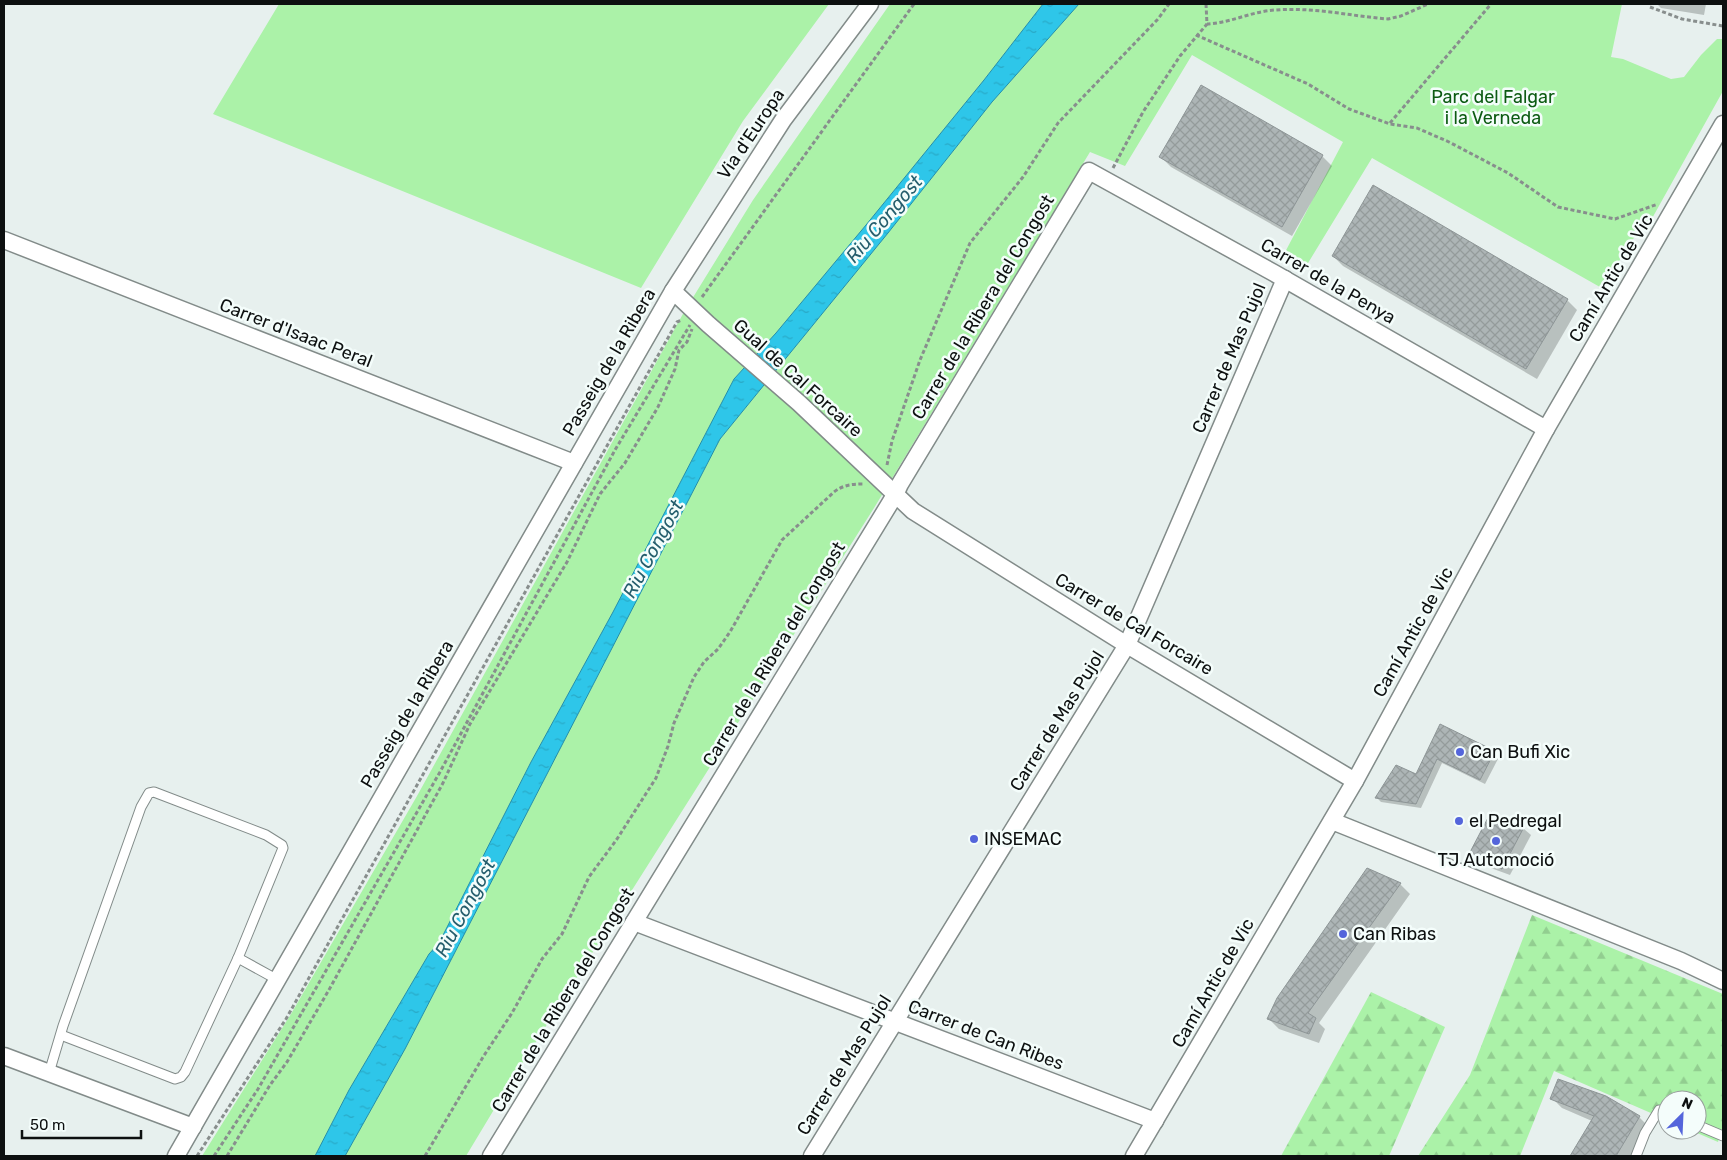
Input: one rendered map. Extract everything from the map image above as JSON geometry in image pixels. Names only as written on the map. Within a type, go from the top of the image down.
[{"type":"street","name":"Via d'Europa","points":[[673,291],[783,120],[870,4]]},
{"type":"street","name":"Camí Antic de Vic","points":[[1134,1156],[1355,781],[1546,430],[1723,124]]},
{"type":"street","name":"Carrer de la Penya","points":[[1089,171],[1285,279],[1546,430]]},
{"type":"street","name":"Carrer de la Ribera del Congost","points":[[491,1156],[895,495],[1089,171]]},
{"type":"street","name":"Carrer d'Isaac Peral","points":[[4,240],[574,463]]},
{"type":"street","name":"Carrer de Mas Pujol","points":[[812,1156],[1127,645],[1285,279]]},
{"type":"street","name":"Gual de Cal Forcaire","points":[[673,291],[799,403],[895,495]]},
{"type":"street","name":"Passeig de la Ribera","points":[[176,1156],[673,291]]},
{"type":"street","name":"Carrer de Cal Forcaire","points":[[895,495],[913,511],[1127,645],[1355,781]]},
{"type":"street","points":[[1332,821],[1681,961],[1723,982]]},
{"type":"street","name":"Carrer de Can Ribes","points":[[634,922],[1155,1121]]},
{"type":"street","points":[[4,1056],[193,1127]]},
{"type":"lane","points":[[49,1073],[60,1035],[142,807],[149,793],[154,792],[280,842],[283,848],[238,958],[181,1077],[175,1079],[60,1035]]},
{"type":"lane","points":[[238,958],[278,980]]},
{"type":"lane","points":[[1636,1156],[1645,1134],[1657,1113]]},
{"type":"lane","points":[[1707,1129],[1723,1136]]},
{"type":"path","points":[[697,314],[702,297],[914,4]]},
{"type":"path","points":[[425,1156],[483,1057],[512,1013],[542,959],[562,934],[589,878],[617,839],[656,778],[666,753],[674,723],[694,677],[704,662],[718,649],[730,632],[782,540],[841,487],[883,483],[892,441],[920,360],[970,243],[1023,177],[1058,123],[1158,19],[1169,4]]},
{"type":"path","points":[[1206,4],[1207,24]]},
{"type":"path","points":[[1106,180],[1143,112],[1180,56],[1207,24],[1219,24],[1255,12],[1275,10],[1299,10],[1388,19],[1401,16],[1428,4]]},
{"type":"path","points":[[1390,124],[1491,4]]},
{"type":"path","points":[[1650,7],[1682,19],[1723,26]]},
{"type":"path","points":[[1196,35],[1308,84],[1349,109],[1390,124],[1417,128],[1449,142],[1508,173],[1558,207],[1615,218],[1646,207],[1681,199]]},
{"type":"path","points":[[197,1156],[286,1019],[677,322],[697,314]]},
{"type":"path","points":[[677,322],[697,314]]},
{"type":"path","points":[[214,1156],[258,1089],[435,780],[615,450],[692,322],[693,326],[687,342],[679,350],[675,369],[654,413],[625,463],[600,494],[567,562],[470,724],[443,783],[330,988],[287,1062],[270,1085],[226,1156]]},
{"type":"green space","points":[[279,4],[829,4],[743,121],[641,288],[213,114]]},
{"type":"green space","points":[[890,4],[1043,4],[866,225],[776,333],[734,379],[613,612],[531,762],[439,943],[429,954],[349,1090],[315,1156],[202,1156],[291,1014],[417,796],[684,312],[753,200]]},
{"type":"green space","name":"Parc del Falgar i la Verneda","points":[[1079,4],[1622,4],[1611,57],[1623,59],[1671,79],[1684,77],[1701,55],[1717,39],[1723,39],[1723,91],[1650,222],[1625,247],[1607,291],[1372,158],[1305,268],[1283,256],[1343,142],[1192,55],[1125,166],[1090,152],[874,508],[513,1078],[466,1156],[345,1156],[405,1049],[720,439],[992,102]]},
{"type":"green space","points":[[1532,915],[1723,994],[1723,1125],[1718,1142],[1707,1137],[1707,1090],[1657,1090],[1657,1116],[1554,1071],[1520,1156],[1418,1156],[1470,1075]]},
{"type":"green space","points":[[1371,992],[1445,1027],[1389,1156],[1281,1156]]},
{"type":"water","name":"Riu Congost","points":[[1043,4],[1079,4],[992,102],[720,439],[405,1049],[345,1156],[315,1156],[349,1090],[429,954],[439,943],[531,762],[613,612],[734,379],[776,333],[866,225]]},
{"type":"building","points":[[1201,85],[1323,155],[1282,227],[1159,157]]},
{"type":"building","points":[[1373,185],[1568,299],[1526,369],[1332,256]]},
{"type":"building","points":[[1440,724],[1495,751],[1480,780],[1437,759],[1416,804],[1375,798],[1396,765],[1416,774]]},
{"type":"building","name":"TJ Automoció","points":[[1491,812],[1524,827],[1502,869],[1468,856]]},
{"type":"building","name":"Can Ribas","points":[[1367,868],[1401,883],[1308,1013],[1316,1018],[1309,1034],[1267,1019],[1277,998]]},
{"type":"building","points":[[1558,1079],[1606,1096],[1640,1116],[1616,1156],[1570,1156],[1594,1116],[1550,1099]]},
{"type":"place","name":"Can Bufi Xic","points":[[1460,752]]},
{"type":"place","name":"el Pedregal","points":[[1459,821]]},
{"type":"place","name":"INSEMAC","points":[[974,839]]},
{"type":"place","name":"TJ Automoció","points":[[1496,841]]},
{"type":"place","name":"Can Ribas","points":[[1343,934]]}]
